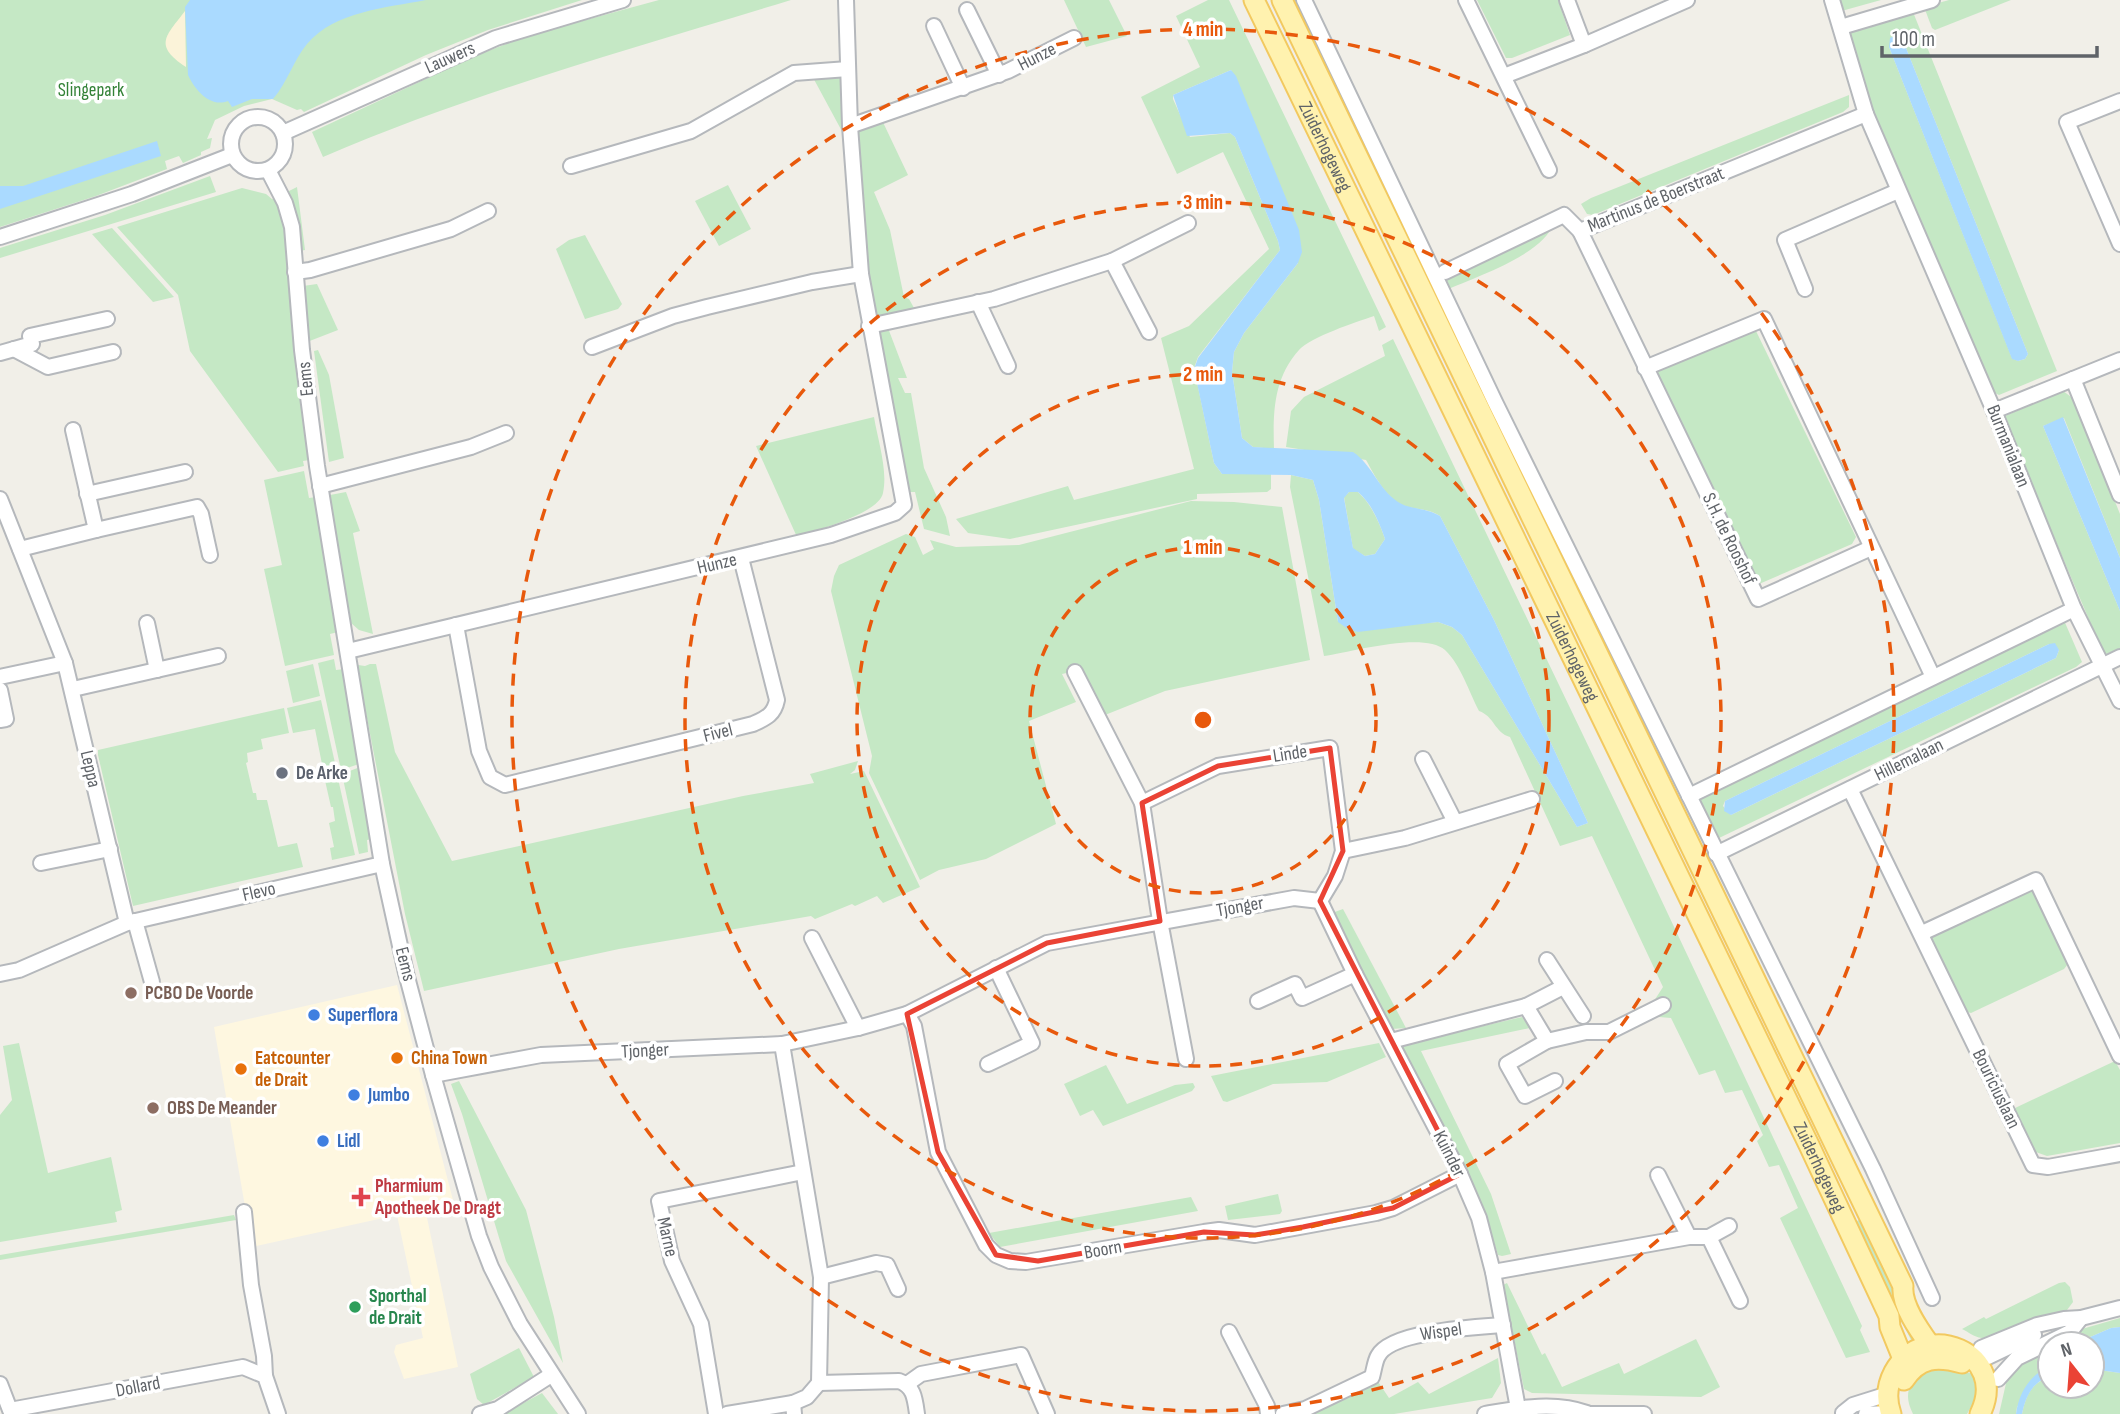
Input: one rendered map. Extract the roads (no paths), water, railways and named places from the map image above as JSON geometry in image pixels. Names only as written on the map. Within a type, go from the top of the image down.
[{"type":"main road","name":"Zuiderhogeweg","points":[[1254,0],[1785,1094],[1889,1316],[1898,1321],[1920,1350]]},
{"type":"main road","name":"Zuiderhogeweg","points":[[1282,0],[1903,1286],[1902,1294],[1920,1331],[1920,1350]]},
{"type":"main road","points":[[1895,1409],[1904,1380],[1920,1350],[1942,1345],[1978,1355],[1998,1378],[1999,1395],[1993,1414]]},
{"type":"main road","points":[[1978,1355],[1987,1394],[1980,1414]]},
{"type":"street","name":"Lauwers","points":[[283,133],[496,38],[622,0]]},
{"type":"street","name":"Hunze","points":[[348,651],[831,535],[895,513],[904,505],[861,274],[850,126],[846,0]]},
{"type":"street","points":[[1304,0],[1462,333],[1867,1156],[1932,1298]]},
{"type":"street","points":[[1466,0],[1549,170]]},
{"type":"street","points":[[1567,0],[1584,45]]},
{"type":"street","name":"Burmanialaan","points":[[1832,0],[1866,114],[1994,411],[2074,608],[2120,701]]},
{"type":"street","points":[[1841,27],[1932,0]]},
{"type":"street","points":[[1504,76],[1584,45],[1680,1]]},
{"type":"street","name":"Hunze","points":[[967,10],[999,75]]},
{"type":"street","points":[[934,26],[963,88]]},
{"type":"street","name":"Hunze","points":[[850,126],[999,75],[1074,38]]},
{"type":"street","points":[[571,166],[691,131],[794,73],[848,69]]},
{"type":"street","points":[[2120,102],[2067,122],[2120,244]]},
{"type":"street","name":"Martinus de Boerstraat","points":[[1445,272],[1564,215],[1580,231],[1866,114]]},
{"type":"street","points":[[260,117],[270,119],[283,133],[284,154],[279,162],[268,170],[249,170],[232,155],[230,139],[243,120],[260,117]]},
{"type":"street","points":[[0,237],[132,194],[232,155]]},
{"type":"street","name":"Eems","points":[[268,170],[288,208],[292,227],[308,402],[320,486],[382,864],[406,973],[433,1074],[491,1267],[510,1306],[578,1414]]},
{"type":"street","points":[[1805,289],[1785,240],[1898,191]]},
{"type":"street","points":[[295,272],[451,229],[488,211]]},
{"type":"street","points":[[869,326],[978,302],[1112,261],[1188,223]]},
{"type":"street","name":"S.H. de Rooshof","points":[[1580,231],[1758,600],[1871,548]]},
{"type":"street","points":[[1112,261],[1149,332]]},
{"type":"street","points":[[592,347],[673,316],[812,282],[861,274]]},
{"type":"street","points":[[978,302],[1008,366]]},
{"type":"street","points":[[7,351],[32,344],[30,336],[107,319]]},
{"type":"street","points":[[1645,368],[1764,319],[1933,677]]},
{"type":"street","points":[[7,351],[48,367],[113,352]]},
{"type":"street","points":[[1994,411],[2120,360]]},
{"type":"street","points":[[2073,379],[2120,495]]},
{"type":"street","points":[[73,430],[96,530]]},
{"type":"street","points":[[320,486],[471,447],[506,433]]},
{"type":"street","points":[[87,494],[185,472]]},
{"type":"street","name":"Leppa","points":[[0,499],[65,663],[110,849],[131,922]]},
{"type":"street","points":[[0,542],[18,544],[197,507],[211,555]]},
{"type":"street","name":"Fivel","points":[[456,625],[479,751],[490,777],[505,785],[753,724],[768,717],[775,709],[777,700],[741,558]]},
{"type":"street","points":[[1689,796],[2074,608]]},
{"type":"street","points":[[147,623],[157,670]]},
{"type":"street","points":[[73,689],[218,656]]},
{"type":"street","name":"Hillemalaan","points":[[1716,853],[2120,657]]},
{"type":"street","points":[[0,677],[65,663]]},
{"type":"street","points":[[1075,672],[1142,803],[1160,921],[1186,1059]]},
{"type":"street","points":[[0,690],[6,719],[0,720]]},
{"type":"street","name":"Linde","points":[[1142,803],[1218,766],[1330,748],[1343,851],[1335,876],[1320,901]]},
{"type":"street","points":[[1423,759],[1455,821]]},
{"type":"street","name":"Bouriciuslaan","points":[[1850,789],[2033,1165],[2049,1167],[2120,1154]]},
{"type":"street","points":[[1343,851],[1405,838],[1532,799]]},
{"type":"street","points":[[41,863],[110,849]]},
{"type":"street","name":"Flevo","points":[[0,974],[19,970],[131,922],[382,864]]},
{"type":"street","points":[[1922,933],[2036,880],[2120,1056]]},
{"type":"street","name":"Tjonger","points":[[433,1074],[541,1055],[782,1044],[858,1028],[906,1014],[1047,943],[1294,898],[1320,901]]},
{"type":"street","name":"Kuinder","points":[[1320,901],[1355,974],[1460,1174],[1479,1218],[1493,1272],[1519,1411]]},
{"type":"street","points":[[131,922],[152,982]]},
{"type":"street","points":[[812,937],[858,1028]]},
{"type":"street","points":[[1547,960],[1583,1016]]},
{"type":"street","points":[[988,1064],[1032,1043],[996,968]]},
{"type":"street","points":[[1258,1001],[1295,984],[1302,998],[1355,974]]},
{"type":"street","points":[[1391,1041],[1526,1006],[1563,987]]},
{"type":"street","points":[[1555,1081],[1525,1096],[1507,1064],[1548,1041],[1586,1032],[1609,1032],[1662,1005]]},
{"type":"street","points":[[1526,1006],[1548,1041]]},
{"type":"street","name":"Boorn","points":[[906,1014],[914,1026],[937,1152],[986,1245],[996,1255],[1010,1261],[1038,1261],[1211,1231],[1255,1235],[1376,1213],[1392,1208],[1460,1174]]},
{"type":"street","points":[[727,1414],[794,1409],[819,1383],[821,1277],[782,1044]]},
{"type":"street","name":"Marne","points":[[716,1414],[701,1324],[672,1261],[659,1200],[803,1172]]},
{"type":"street","points":[[1658,1175],[1689,1237]]},
{"type":"street","points":[[244,1212],[251,1285],[265,1376],[278,1414]]},
{"type":"street","points":[[1493,1272],[1689,1237],[1709,1237],[1729,1226]]},
{"type":"street","points":[[1709,1237],[1740,1301]]},
{"type":"street","points":[[821,1277],[876,1263],[887,1265],[898,1289]]},
{"type":"street","points":[[1978,1355],[2037,1325],[2120,1308]]},
{"type":"street","points":[[1998,1378],[2017,1358],[2070,1332],[2081,1318]]},
{"type":"street","name":"Wispel","points":[[1283,1414],[1305,1409],[1372,1377],[1378,1355],[1384,1349],[1413,1335],[1503,1325]]},
{"type":"street","points":[[1229,1332],[1267,1406],[1268,1414]]},
{"type":"street","points":[[907,1384],[921,1374],[1021,1355],[1047,1414]]},
{"type":"street","name":"Dollard","points":[[0,1384],[7,1412],[243,1367],[265,1376]]},
{"type":"street","points":[[480,1414],[498,1409],[551,1375]]},
{"type":"street","points":[[819,1383],[899,1381],[907,1384],[913,1392],[917,1414]]},
{"type":"street","points":[[1844,1414],[1853,1405],[1895,1409]]},
{"type":"street","points":[[1485,1414],[1543,1406],[1573,1408],[1585,1413],[1644,1414]]},
{"type":"street","points":[[1866,1414],[1895,1409]]},
{"type":"water","points":[[190,0],[426,0],[362,13],[332,24],[307,44],[273,99],[252,99],[232,107],[228,101],[221,103],[209,100],[188,75],[185,7]]},
{"type":"water","points":[[1897,35],[1904,43],[2028,354],[2025,359],[2012,359],[1889,47],[1890,38]]},
{"type":"water","points":[[1231,70],[1236,76],[1299,230],[1302,252],[1298,263],[1244,333],[1234,352],[1232,372],[1242,438],[1253,447],[1353,452],[1365,462],[1383,487],[1399,503],[1440,516],[1494,620],[1588,823],[1577,827],[1462,635],[1452,627],[1438,622],[1358,632],[1338,622],[1319,500],[1313,480],[1291,475],[1222,474],[1214,463],[1194,369],[1198,358],[1280,250],[1235,137],[1230,133],[1187,136],[1173,95]],"holes":[[[1349,492],[1358,492],[1378,520],[1385,539],[1375,554],[1365,556],[1353,548],[1344,498]]]},
{"type":"water","points":[[157,141],[161,156],[0,209],[0,186],[23,186]]},
{"type":"water","points":[[2063,417],[2120,558],[2120,611],[2043,426]]},
{"type":"water","points":[[2055,643],[2059,650],[2056,658],[1731,815],[1724,811],[1725,801]]},
{"type":"water","points":[[2120,1327],[2120,1373],[2106,1371],[2106,1330]]},
{"type":"water","points":[[2036,1375],[2036,1385],[2028,1395],[2022,1414],[2016,1414],[2020,1398]]},
{"type":"place","name":"De Arke","points":[[282,773]]},
{"type":"place","name":"PCBO De Voorde","points":[[131,993]]},
{"type":"place","name":"Superflora","points":[[314,1015]]},
{"type":"place","name":"China Town","points":[[397,1058]]},
{"type":"place","name":"Eatcounter de Drait","points":[[241,1069]]},
{"type":"place","name":"Jumbo","points":[[354,1095]]},
{"type":"place","name":"OBS De Meander","points":[[153,1108]]},
{"type":"place","name":"Lidl","points":[[323,1141]]},
{"type":"place","name":"Pharmium Apotheek De Dragt","points":[[361,1197]]},
{"type":"place","name":"Sporthal de Drait","points":[[355,1307]]},
{"type":"park label","name":"Slingepark","points":[[91,90]]}]
